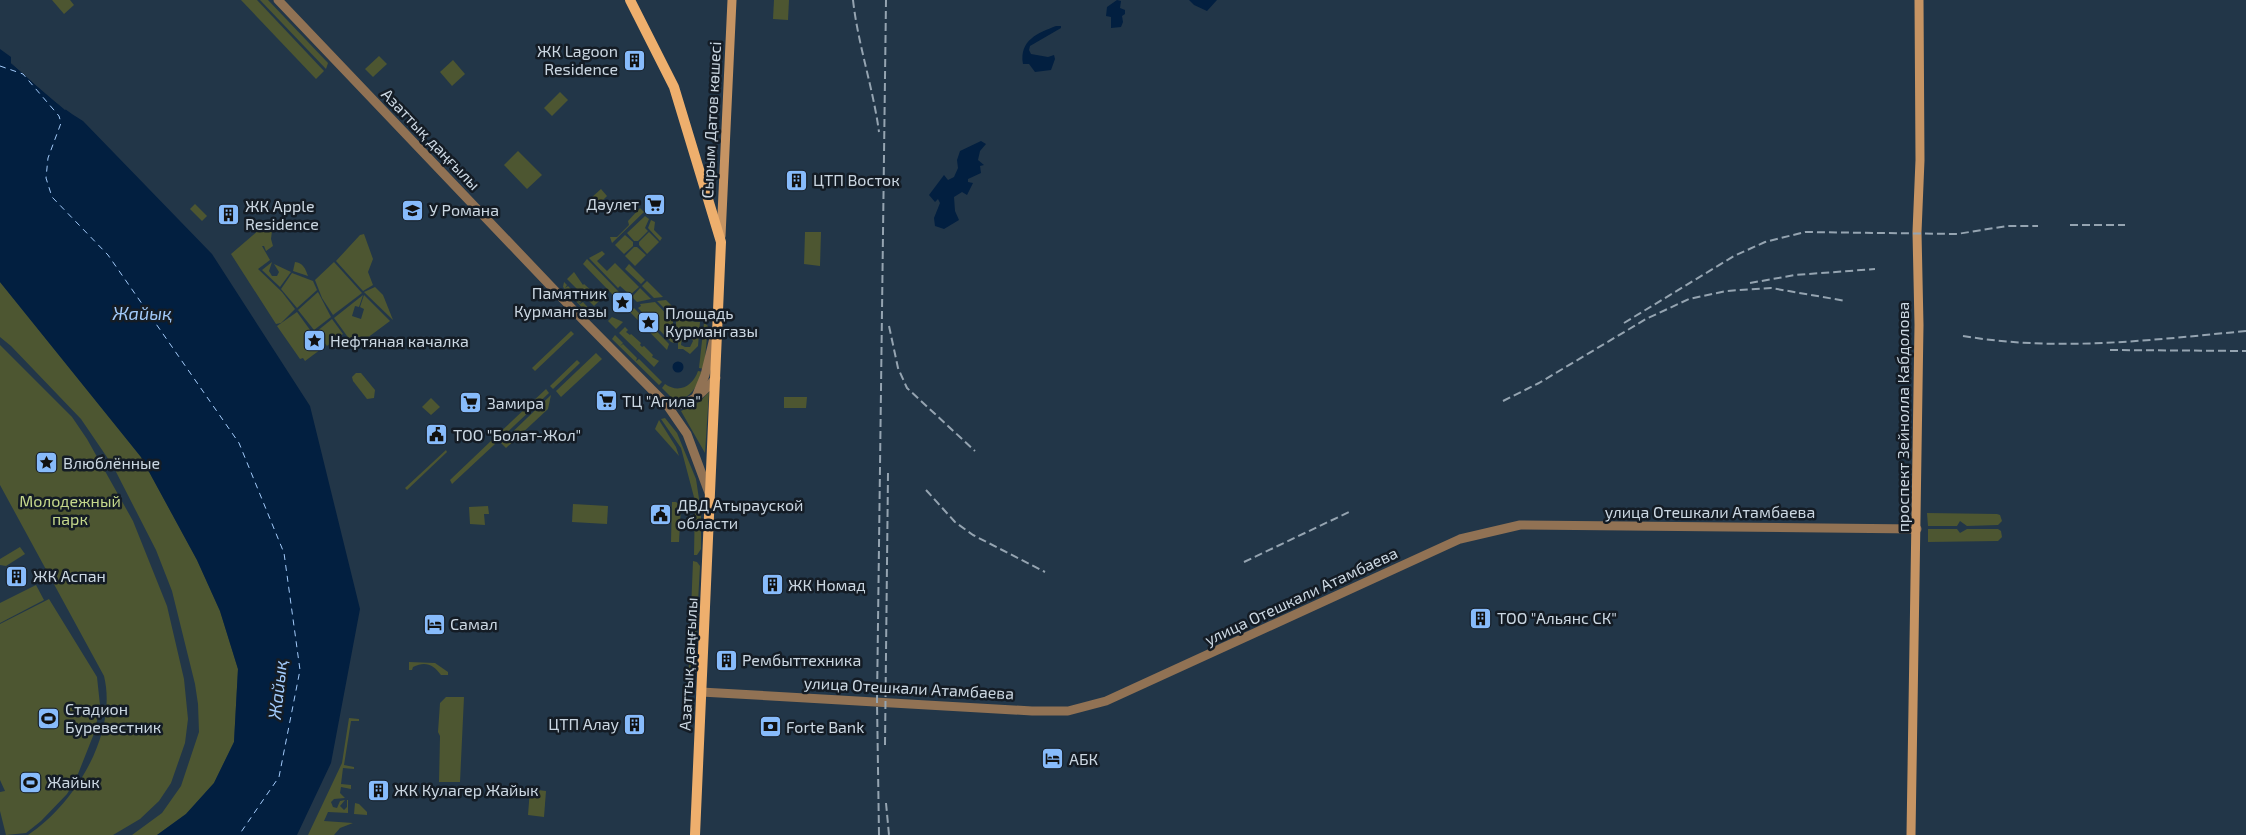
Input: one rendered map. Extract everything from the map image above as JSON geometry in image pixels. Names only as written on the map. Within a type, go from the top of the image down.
[{"type":"main road","name":"Азаттық даңғылы","points":[[630,0],[674,87],[721,242],[695,835]]},
{"type":"main road","name":"Сырым Датов көшесі","points":[[721,242],[732,0]]},
{"type":"main road","name":"проспект Зейнолла Кабдолова","points":[[1912,835],[1917,529],[1919,0]]},
{"type":"street","name":"Азаттық даңғылы","points":[[278,0],[583,320],[668,405],[687,434],[709,494]]},
{"type":"street","points":[[696,397],[705,375],[718,322]]},
{"type":"street","points":[[668,405],[680,406],[696,397],[716,378]]},
{"type":"street","name":"улица Отешкали Атамбаева","points":[[701,692],[1032,711],[1068,711],[1106,701],[1460,539],[1520,526],[1917,529]]},
{"type":"green space","points":[[52,0],[70,0],[74,5],[64,14]]},
{"type":"green space","points":[[241,0],[257,0],[324,71],[316,79]]},
{"type":"green space","points":[[260,0],[268,0],[328,63],[326,69]]},
{"type":"green space","points":[[774,0],[789,0],[788,20],[773,19]]},
{"type":"green space","points":[[379,56],[387,64],[373,77],[365,69]]},
{"type":"green space","points":[[453,60],[465,74],[452,86],[440,72]]},
{"type":"green space","points":[[560,92],[568,100],[552,116],[544,108]]},
{"type":"green space","points":[[518,151],[542,175],[527,189],[504,165]]},
{"type":"green space","points":[[601,189],[607,196],[598,205],[591,198]]},
{"type":"green space","points":[[195,204],[207,216],[202,221],[190,209]]},
{"type":"green space","points":[[640,208],[644,212],[612,243],[610,237],[617,237],[629,225],[628,221]]},
{"type":"green space","points":[[645,216],[649,219],[645,228],[648,231],[638,241],[634,241],[627,233]]},
{"type":"green space","points":[[651,220],[655,222],[654,230],[662,238],[660,241],[648,228]]},
{"type":"green space","points":[[266,224],[272,231],[271,239],[273,246],[266,251],[264,246],[262,246],[270,260],[258,269],[282,292],[295,309],[281,323],[276,324],[231,254]]},
{"type":"green space","points":[[649,232],[659,242],[647,254],[639,245],[639,242]]},
{"type":"green space","points":[[805,232],[821,232],[820,266],[804,264]]},
{"type":"green space","points":[[364,234],[373,259],[368,272],[373,285],[363,291],[336,261],[360,235]]},
{"type":"green space","points":[[625,235],[633,242],[633,246],[624,254],[615,245]]},
{"type":"green space","points":[[634,247],[637,247],[646,255],[635,266],[625,256]]},
{"type":"green space","points":[[602,251],[605,254],[597,261],[607,271],[615,263],[639,287],[630,295],[620,286],[618,288],[589,258]]},
{"type":"green space","points":[[587,259],[619,292],[614,296],[583,264]]},
{"type":"green space","points":[[272,262],[269,271],[272,276],[277,276],[279,272],[274,264],[291,272],[280,287],[262,270]]},
{"type":"green space","points":[[295,262],[303,266],[308,276],[293,271]]},
{"type":"green space","points":[[334,262],[362,293],[333,315],[322,298],[315,280]]},
{"type":"green space","points":[[629,264],[645,280],[641,284],[625,269]]},
{"type":"green space","points":[[574,272],[583,285],[594,293],[592,295],[600,300],[594,306],[567,279]]},
{"type":"green space","points":[[292,273],[313,281],[317,290],[297,308],[281,289]]},
{"type":"green space","points":[[647,281],[663,297],[654,298],[642,286]]},
{"type":"green space","points":[[0,282],[141,457],[197,560],[220,611],[238,669],[234,742],[214,783],[186,814],[157,835],[132,835],[162,813],[181,786],[199,732],[195,684],[172,591],[156,550],[113,466],[81,419],[11,346],[0,337]]},
{"type":"green space","points":[[564,282],[567,285],[565,288],[568,286],[582,301],[580,303],[576,299],[580,304],[583,302],[590,310],[587,313],[563,287]]},
{"type":"green space","points":[[375,287],[383,295],[393,320],[364,292]]},
{"type":"green space","points":[[640,288],[651,299],[637,302],[632,297]]},
{"type":"green space","points":[[318,292],[331,317],[314,330],[298,310]]},
{"type":"green space","points":[[363,295],[359,307],[355,306],[352,316],[361,319],[364,309],[360,307],[364,295],[390,321],[355,347],[334,318]]},
{"type":"green space","points":[[666,300],[677,311],[672,316],[657,301]]},
{"type":"green space","points":[[655,302],[673,321],[673,330],[676,332],[674,343],[638,308],[641,306],[640,304]]},
{"type":"green space","points":[[634,308],[669,344],[667,350],[630,312]]},
{"type":"green space","points":[[297,312],[313,334],[308,339],[314,346],[319,342],[324,347],[305,361],[303,358],[300,359],[277,326]]},
{"type":"green space","points":[[678,312],[688,321],[700,322],[698,346],[690,354],[683,349],[678,349],[678,335],[682,338],[681,345],[685,347],[690,347],[693,341],[690,336],[683,336],[676,329],[674,317]]},
{"type":"green space","points":[[612,317],[623,322],[616,329],[608,321]]},
{"type":"green space","points":[[332,319],[343,334],[327,346],[316,332]]},
{"type":"green space","points":[[704,323],[708,326],[704,369],[699,368]]},
{"type":"green space","points":[[625,327],[628,330],[626,332],[631,334],[641,343],[642,347],[644,346],[653,355],[652,357],[659,361],[654,367],[619,333]]},
{"type":"green space","points":[[571,331],[574,334],[535,371],[532,368]]},
{"type":"green space","points":[[615,335],[623,343],[620,346],[623,344],[637,358],[636,361],[639,359],[662,382],[659,385],[612,339]]},
{"type":"green space","name":"Молодежный парк","points":[[0,345],[72,417],[87,439],[133,521],[167,606],[184,679],[188,719],[185,743],[171,783],[159,801],[140,819],[113,835],[28,835],[62,805],[89,765],[105,721],[107,698],[104,676],[0,485]]},
{"type":"green space","points":[[596,353],[602,359],[561,397],[556,391]]},
{"type":"green space","points":[[577,360],[580,363],[553,389],[550,386]]},
{"type":"green space","points":[[698,371],[703,372],[692,392],[684,398],[672,398],[662,388],[665,384],[675,388],[685,387],[693,381]]},
{"type":"green space","points":[[356,373],[361,373],[375,390],[374,398],[367,399],[353,381],[352,377]]},
{"type":"green space","points":[[546,389],[549,393],[499,440],[495,437]]},
{"type":"green space","points":[[709,392],[705,453],[681,411],[699,402]]},
{"type":"green space","points":[[551,395],[548,409],[506,448],[501,443]]},
{"type":"green space","points":[[784,397],[807,397],[806,408],[784,408]]},
{"type":"green space","points":[[431,398],[440,407],[431,415],[422,407]]},
{"type":"green space","points":[[665,418],[677,433],[696,479],[701,512],[701,549],[697,555],[694,555],[695,501],[681,448],[661,419]]},
{"type":"green space","points":[[659,420],[676,447],[679,456],[655,429]]},
{"type":"green space","points":[[492,440],[495,444],[452,484],[450,480]]},
{"type":"green space","points":[[446,450],[447,452],[407,490],[405,488]]},
{"type":"green space","points":[[672,502],[676,502],[681,506],[679,542],[671,542]]},
{"type":"green space","points":[[573,504],[608,506],[607,524],[572,522]]},
{"type":"green space","points":[[488,506],[489,514],[484,514],[485,525],[470,524],[469,507]]},
{"type":"green space","points":[[1927,513],[1997,514],[2000,515],[2002,521],[1998,525],[1967,526],[1960,521],[1957,526],[1928,526]]},
{"type":"green space","points":[[1928,529],[1957,529],[1960,533],[1967,529],[1998,529],[2001,531],[2002,537],[1998,541],[1928,542]]},
{"type":"green space","points":[[20,547],[25,554],[6,566],[0,565],[0,559]]},
{"type":"green space","points":[[693,561],[697,562],[700,566],[696,639],[691,645],[691,662],[694,666],[692,686],[688,686]]},
{"type":"green space","points":[[36,585],[44,600],[0,623],[0,603]]},
{"type":"green space","name":"Стадион Буревестник","points":[[49,599],[97,677],[100,705],[95,731],[76,779],[67,794],[41,821],[26,833],[6,835],[0,811],[0,792],[5,791],[0,780],[0,624]]},
{"type":"green space","points":[[409,662],[435,663],[448,672],[448,675],[441,675],[435,668],[425,664],[417,665],[412,670],[409,670]]},
{"type":"green space","points":[[446,697],[464,697],[460,782],[439,782],[440,736],[438,732],[440,703]]},
{"type":"green space","points":[[349,718],[359,719],[359,721],[351,721],[344,765],[354,767],[354,769],[343,768],[341,784],[351,785],[351,789],[341,787],[340,793],[345,798],[334,799],[331,802],[333,807],[337,808],[340,801],[345,800],[340,806],[344,810],[347,807],[348,800],[348,813],[328,812],[324,821],[353,823],[340,828],[334,835],[308,835],[342,763]]},
{"type":"green space","points":[[530,789],[546,791],[544,817],[528,815]]},
{"type":"green space","points":[[355,803],[359,804],[367,812],[367,815],[354,814]]},
{"type":"water","points":[[1117,0],[1121,1],[1120,8],[1125,10],[1125,14],[1122,16],[1123,22],[1121,27],[1111,28],[1111,17],[1106,16],[1107,7]]},
{"type":"water","points":[[1189,0],[1217,0],[1207,11],[1194,5]]},
{"type":"water","points":[[1056,26],[1061,26],[1061,28],[1030,46],[1031,54],[1048,57],[1054,55],[1055,59],[1051,70],[1035,72],[1029,64],[1023,64],[1024,49],[1031,39]]},
{"type":"water","name":"Жайық","points":[[0,49],[11,57],[11,63],[45,94],[83,121],[212,254],[310,406],[360,609],[331,763],[297,835],[157,835],[186,814],[214,783],[234,742],[238,669],[220,611],[197,560],[141,457],[0,282]]},
{"type":"water","points":[[981,141],[986,144],[980,151],[978,160],[984,165],[980,166],[981,173],[968,179],[968,182],[973,183],[967,195],[962,192],[954,197],[955,211],[959,220],[944,229],[935,226],[934,218],[940,203],[938,199],[935,202],[929,195],[944,175],[948,180],[954,177],[958,168],[957,160],[960,151]]},
{"type":"water","points":[[678,361],[684,367],[678,373],[672,367]]},
{"type":"pier","points":[[13,61],[67,108],[65,110],[11,63]]},
{"type":"ferry route","points":[[0,66],[23,74],[59,116],[61,123],[48,158],[46,178],[52,197],[108,255],[239,443],[284,553],[300,670],[279,777],[239,835]]},
{"type":"railway","points":[[853,0],[879,132]]},
{"type":"railway","points":[[879,835],[877,701],[886,0]]},
{"type":"railway","points":[[2070,225],[2125,225]]},
{"type":"railway","points":[[1624,323],[1734,256],[1765,242],[1805,232],[1957,234],[2007,226],[2038,226]]},
{"type":"railway","points":[[1750,283],[1795,275],[1875,269]]},
{"type":"railway","points":[[1503,401],[1539,383],[1646,319],[1689,299],[1726,291],[1771,288],[1846,301]]},
{"type":"railway","points":[[889,326],[898,368],[907,388],[975,451]]},
{"type":"railway","points":[[1963,336],[1999,341],[2069,344],[2140,341],[2246,331]]},
{"type":"railway","points":[[2110,350],[2246,351]]},
{"type":"railway","points":[[885,745],[888,473]]},
{"type":"railway","points":[[926,490],[955,522],[973,535],[1045,572]]},
{"type":"railway","points":[[1244,562],[1349,512]]},
{"type":"railway","points":[[886,803],[889,835]]},
{"type":"place","name":"ЖК Lagoon Residence","points":[[634,60]]},
{"type":"place","name":"ЦТП Восток","points":[[797,180]]},
{"type":"place","name":"Дәулет","points":[[655,204]]},
{"type":"place","name":"У Романа","points":[[413,210]]},
{"type":"place","name":"ЖК Apple Residence","points":[[229,215]]},
{"type":"place","name":"Памятник Курмангазы","points":[[623,302]]},
{"type":"place","name":"Площадь Курмангазы","points":[[649,322]]},
{"type":"place","name":"Нефтяная качалка","points":[[314,341]]},
{"type":"place","name":"ТЦ \"Агила\"","points":[[606,401]]},
{"type":"place","name":"Замира","points":[[471,403]]},
{"type":"place","name":"ТОО \"Болат-Жол\"","points":[[437,435]]},
{"type":"place","name":"Влюблённые","points":[[47,463]]},
{"type":"place","name":"ДВД Атырауской области","points":[[661,514]]},
{"type":"place","name":"ЖК Аспан","points":[[17,576]]},
{"type":"place","name":"ЖК Номад","points":[[772,585]]},
{"type":"place","name":"ТОО \"Альянс СК\"","points":[[1481,618]]},
{"type":"place","name":"Самал","points":[[434,624]]},
{"type":"place","name":"Рембыттехника","points":[[726,660]]},
{"type":"place","name":"Стадион Буревестник","points":[[49,718]]},
{"type":"place","name":"ЦТП Алау","points":[[635,724]]},
{"type":"place","name":"Forte Bank","points":[[770,727]]},
{"type":"place","name":"АБК","points":[[1053,759]]},
{"type":"place","name":"Жайык","points":[[31,782]]},
{"type":"place","name":"ЖК Кулагер Жайык","points":[[378,790]]}]
